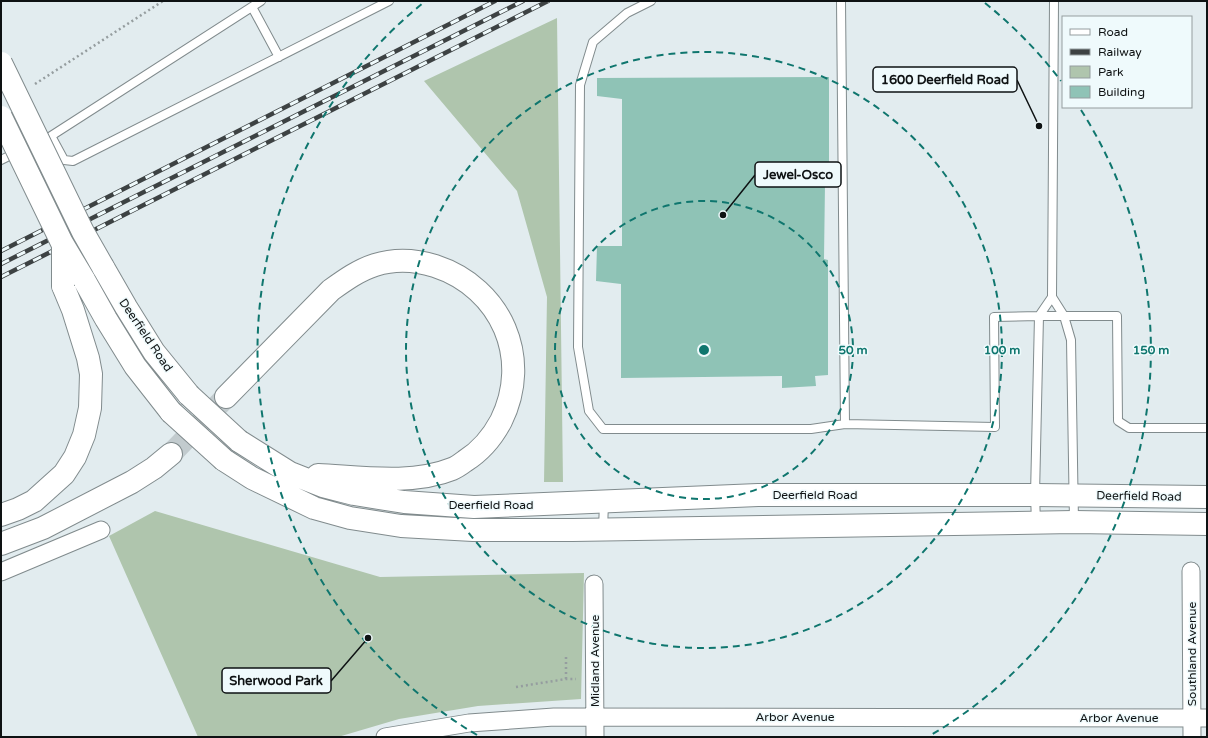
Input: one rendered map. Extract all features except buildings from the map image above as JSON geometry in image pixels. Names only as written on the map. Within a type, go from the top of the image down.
[{"type":"main road","name":"Deerfield Road","points":[[1,63],[84,232],[126,307],[154,352],[189,395],[238,441],[290,473],[323,486],[354,494],[404,502],[474,506],[758,495],[1035,495],[1207,497]]},
{"type":"main road","points":[[1,117],[62,243],[73,282],[73,310],[91,374],[90,408],[84,435],[75,456],[64,474],[34,501],[1,515]]},
{"type":"main road","points":[[226,398],[331,290],[349,277],[375,265],[398,261],[424,262],[442,268],[465,279],[490,303],[500,317],[508,335],[513,352],[514,381],[508,408],[495,434],[478,453],[453,469],[423,478],[405,479],[290,473]]},
{"type":"main road","name":"Deerfield Road","points":[[73,282],[106,319],[135,366],[171,412],[224,460],[252,478],[314,508],[350,518],[401,526],[473,530],[602,530],[1036,522],[1207,524]]},
{"type":"main road","points":[[1,544],[43,528],[132,482],[154,468],[170,454]]},
{"type":"street","points":[[1,572],[101,530]]},
{"type":"street","name":"Southland Avenue","points":[[1191,571],[1200,718],[1192,737]]},
{"type":"street","name":"Midland Avenue","points":[[594,584],[595,737]]},
{"type":"street","name":"Arbor Avenue","points":[[385,737],[469,723],[554,716],[1200,718]]},
{"type":"lane","points":[[1,160],[51,136],[261,1]]},
{"type":"lane","points":[[51,136],[64,160],[73,161],[389,1]]},
{"type":"lane","points":[[651,1],[627,14],[593,42],[580,85],[578,348],[589,411],[603,429],[811,429],[845,424],[995,427],[994,317],[1039,316],[1117,316],[1118,421],[1129,428],[1207,428]]},
{"type":"lane","points":[[841,1],[845,424]]},
{"type":"lane","points":[[1054,1],[1052,297],[1064,316],[1071,340],[1075,496],[1074,522]]},
{"type":"lane","points":[[252,7],[278,57]]},
{"type":"lane","points":[[1036,522],[1035,495],[1039,316],[1052,297]]},
{"type":"lane","points":[[602,530],[604,502]]},
{"type":"path","points":[[34,85],[163,1]]},
{"type":"path","points":[[566,654],[566,679]]},
{"type":"path","points":[[516,687],[566,679],[594,679]]},
{"type":"green space","points":[[557,18],[563,482],[544,482],[547,297],[517,191],[424,81]]},
{"type":"green space","points":[[155,511],[380,577],[584,573],[581,699],[478,706],[399,719],[338,737],[198,737],[109,536]]},
{"type":"tunnel","points":[[171,454],[226,397]]},
{"type":"railway","points":[[1,251],[495,1]]},
{"type":"railway","points":[[1,264],[523,1]]},
{"type":"railway","points":[[1,277],[548,1]]},
{"type":"place","name":"1600 Deerfield Road","points":[[1039,126]]},
{"type":"place","name":"Jewel-Osco","points":[[723,215]]},
{"type":"place","name":"Sherwood Park","points":[[368,638]]}]
